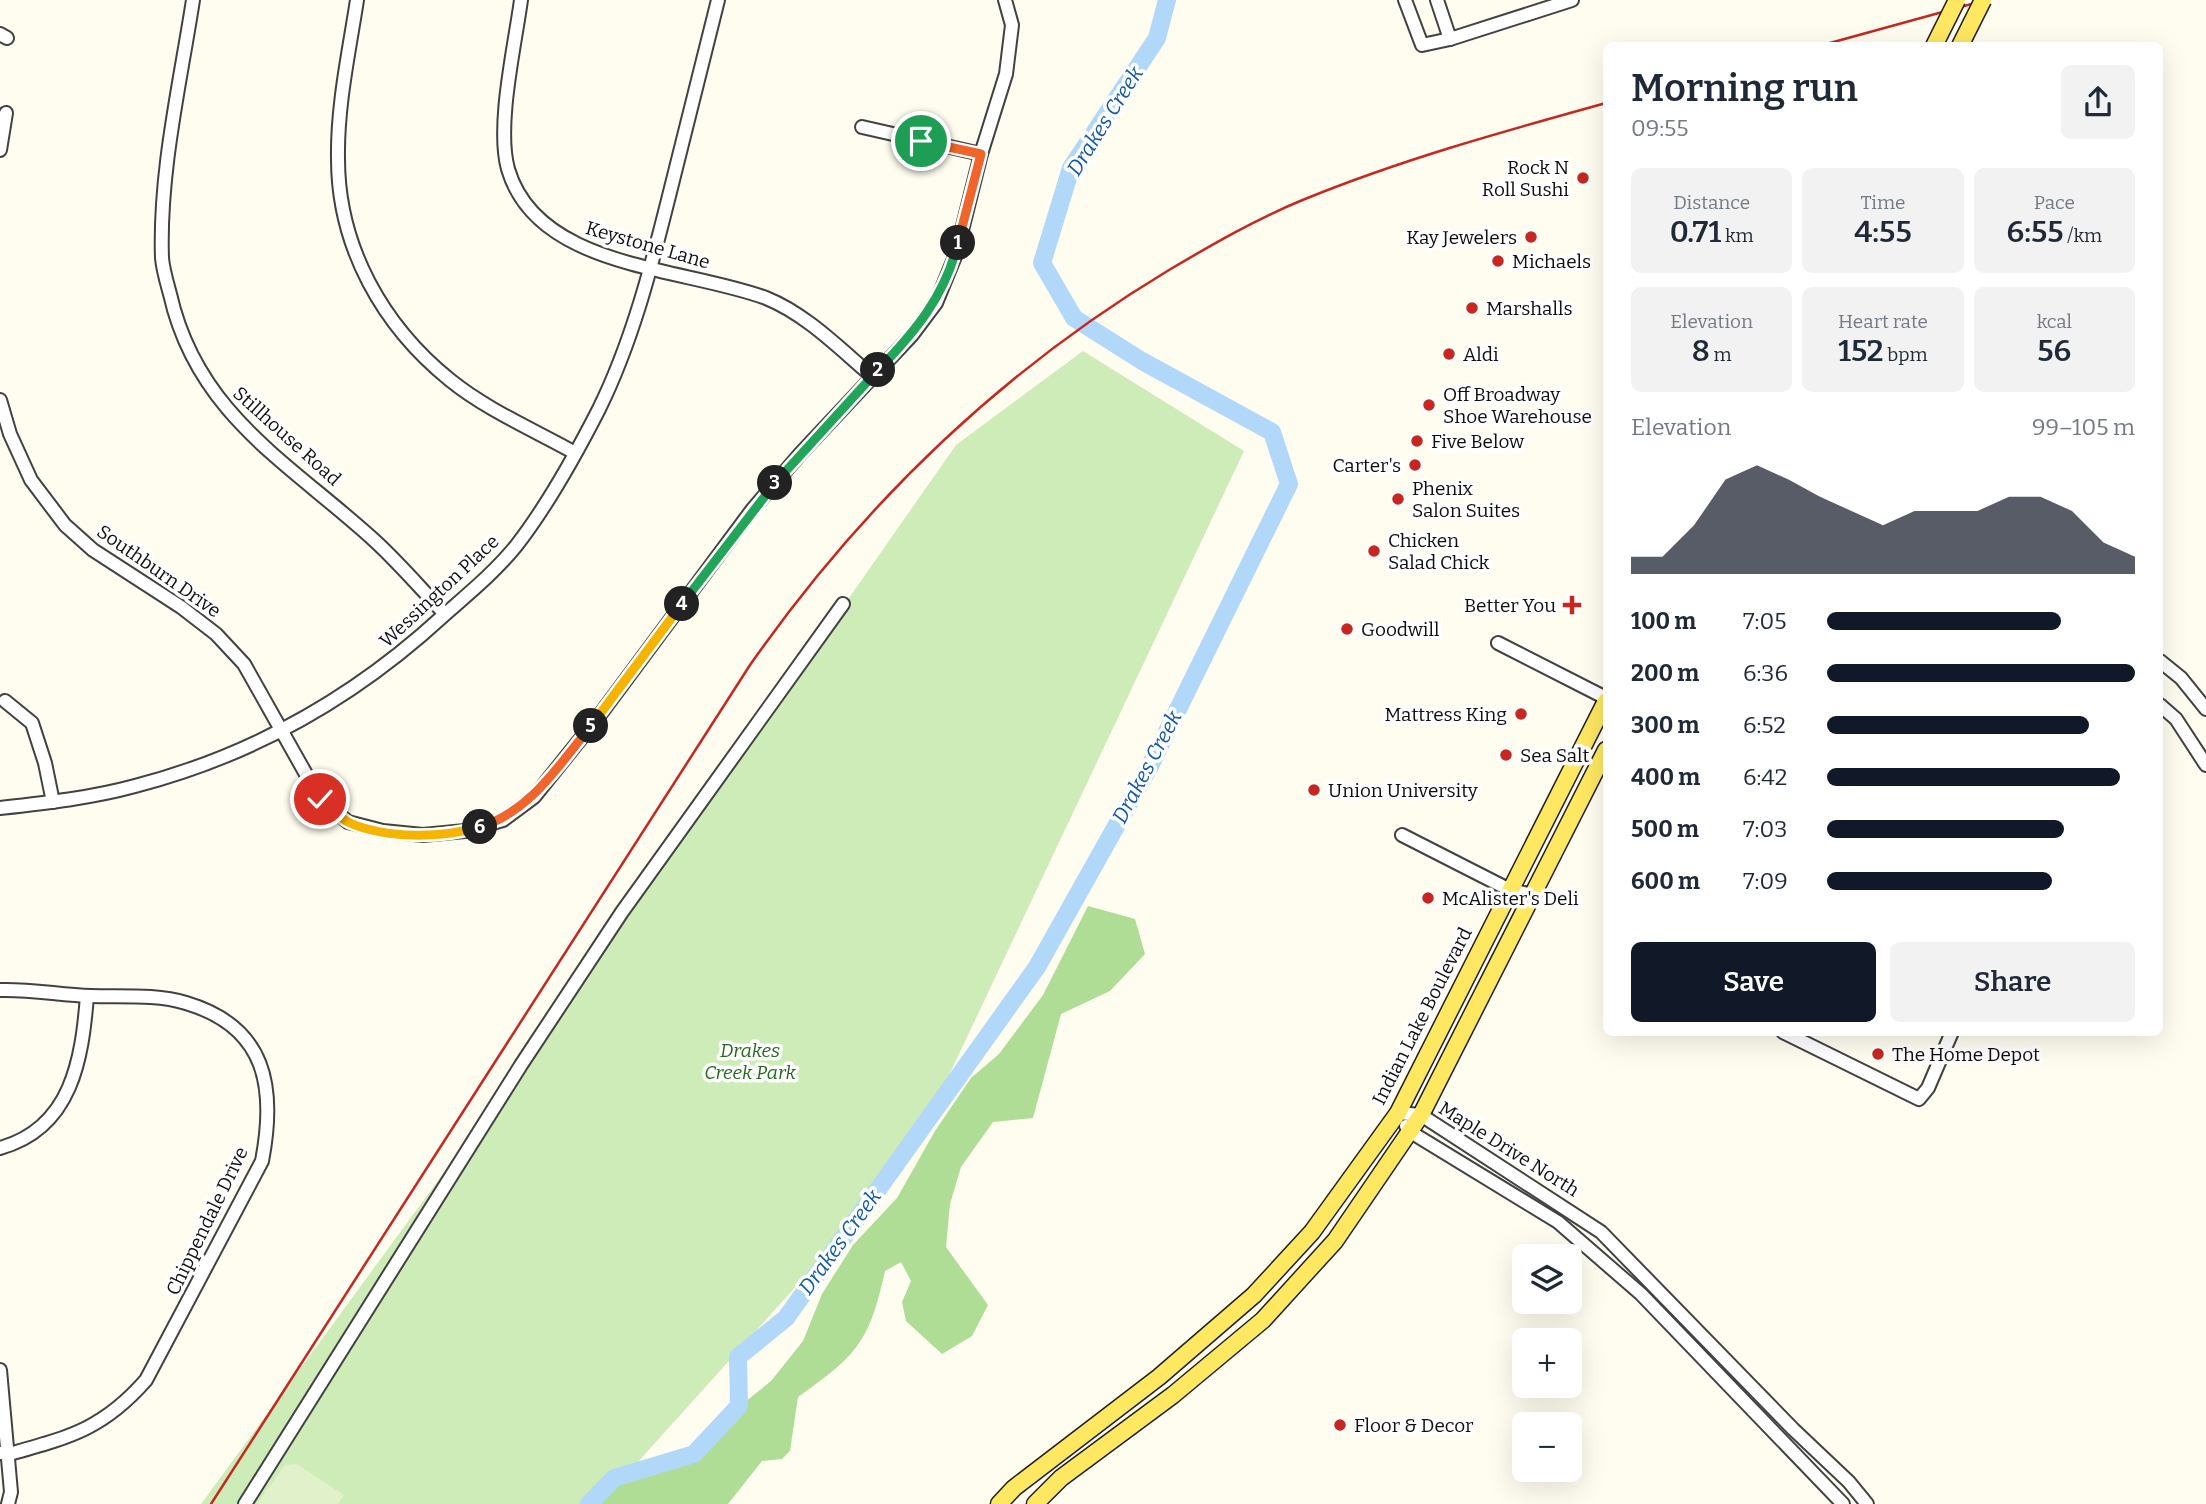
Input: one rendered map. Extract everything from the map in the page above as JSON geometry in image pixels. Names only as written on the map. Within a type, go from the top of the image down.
[{"type":"main road","points":[[1936,42],[1957,0]]},
{"type":"main road","points":[[1962,42],[1983,0]]},
{"type":"main road","name":"Indian Lake Boulevard","points":[[999,1504],[1014,1488],[1159,1377],[1254,1295],[1312,1232],[1398,1114],[1603,705]]},
{"type":"main road","points":[[1035,1504],[1060,1478],[1173,1395],[1264,1320],[1335,1241],[1421,1115],[1603,756]]},
{"type":"street","name":"Stillhouse Road","points":[[193,0],[162,214],[162,261],[175,317],[189,354],[216,398],[253,436],[377,543],[445,614]]},
{"type":"street","points":[[357,0],[342,97],[337,159],[341,198],[350,234],[374,296],[397,327],[452,381],[575,453]]},
{"type":"street","name":"Keystone Lane","points":[[521,0],[504,132],[508,168],[523,200],[543,225],[574,246],[767,299],[804,320],[872,376]]},
{"type":"street","name":"Wessington Place","points":[[0,808],[53,802],[134,787],[202,765],[282,731],[360,685],[407,650],[477,587],[515,547],[551,495],[604,396],[651,266],[719,0]]},
{"type":"street","name":"Southburn Drive","points":[[0,400],[10,435],[30,480],[65,525],[93,550],[181,607],[216,634],[244,664],[320,799],[348,822],[383,831],[424,835],[465,831],[503,820],[534,797],[599,716],[752,510],[912,335],[936,303],[956,254],[981,154],[1006,74],[1012,25],[1005,0]]},
{"type":"street","points":[[1405,0],[1422,44],[1450,39],[1573,0]]},
{"type":"street","points":[[1437,0],[1450,39]]},
{"type":"street","points":[[0,150],[6,113]]},
{"type":"street","points":[[862,127],[981,154]]},
{"type":"street","points":[[245,1504],[521,1065],[622,912],[843,604]]},
{"type":"street","points":[[1498,643],[1603,697]]},
{"type":"street","points":[[2163,663],[2181,678],[2206,709]]},
{"type":"street","points":[[5,701],[32,723],[46,763],[53,802]]},
{"type":"street","points":[[2163,708],[2176,719],[2206,765]]},
{"type":"street","points":[[1402,835],[1510,890],[1533,895]]},
{"type":"street","name":"Chippendale Drive","points":[[0,990],[141,997],[186,1003],[225,1020],[252,1047],[268,1085],[270,1121],[262,1161],[146,1380],[121,1408],[87,1429],[5,1454]]},
{"type":"street","points":[[0,1148],[40,1127],[67,1098],[78,1066],[87,996]]},
{"type":"street","points":[[1791,1036],[1919,1098],[1928,1088],[1950,1036]]},
{"type":"street","name":"Maple Drive North","points":[[1398,1114],[1421,1115],[1568,1208],[1601,1232],[1646,1290],[1843,1504]]},
{"type":"street","name":"Maple Drive North","points":[[1398,1114],[1409,1131],[1558,1222],[1646,1290],[1849,1482],[1867,1504]]},
{"type":"street","points":[[1558,1222],[1568,1208]]},
{"type":"street","points":[[0,1370],[5,1454],[11,1492],[8,1504]]},
{"type":"street","points":[[1782,1440],[1793,1429]]},
{"type":"green space","name":"Drakes Creek Park","points":[[1083,351],[1244,451],[908,1162],[600,1504],[201,1504],[511,1081],[956,445]]},
{"type":"green space","points":[[1088,906],[1135,919],[1145,954],[1110,991],[1061,1014],[1033,1118],[993,1122],[961,1167],[950,1204],[946,1247],[988,1305],[972,1336],[942,1354],[906,1321],[902,1302],[911,1281],[901,1262],[885,1271],[873,1315],[858,1345],[834,1370],[798,1397],[790,1451],[782,1459],[762,1461],[728,1504],[589,1504],[614,1478],[694,1454],[739,1407],[771,1381],[803,1341],[822,1294],[853,1245],[897,1198],[935,1131],[971,1078],[999,1054],[1043,995]]},
{"type":"green space","points":[[297,1464],[344,1495],[338,1504],[257,1504],[285,1465]]},
{"type":"waterway","name":"Drakes Creek","points":[[589,1504],[614,1478],[694,1454],[739,1406],[738,1357],[786,1318],[1037,967],[1151,764],[1289,484],[1272,432],[1142,361],[1074,318],[1042,263],[1071,168],[1157,38],[1167,0]]},
{"type":"railway","points":[[1834,42],[1986,0]]},
{"type":"railway","points":[[211,1504],[750,665],[793,606],[887,496],[938,445],[1048,352],[1107,309],[1219,241],[1287,206],[1379,171],[1603,104]]},
{"type":"place","name":"Rock N Roll Sushi","points":[[1583,178]]},
{"type":"place","name":"Kay Jewelers","points":[[1531,237]]},
{"type":"place","name":"Michaels","points":[[1498,261]]},
{"type":"place","name":"Marshalls","points":[[1472,308]]},
{"type":"place","name":"Aldi","points":[[1449,354]]},
{"type":"place","name":"Off Broadway Shoe Warehouse","points":[[1429,405]]},
{"type":"place","name":"Five Below","points":[[1417,441]]},
{"type":"place","name":"Carter's","points":[[1415,465]]},
{"type":"place","name":"Phenix Salon Suites","points":[[1398,499]]},
{"type":"place","name":"Chicken Salad Chick","points":[[1374,551]]},
{"type":"place","name":"Better You","points":[[1572,605]]},
{"type":"place","name":"Goodwill","points":[[1347,629]]},
{"type":"place","name":"Mattress King","points":[[1521,714]]},
{"type":"place","name":"Sea Salt","points":[[1506,755]]},
{"type":"place","name":"Union University","points":[[1314,790]]},
{"type":"place","name":"McAlister's Deli","points":[[1428,898]]},
{"type":"place","name":"The Home Depot","points":[[1878,1054]]},
{"type":"place","name":"Floor & Decor","points":[[1340,1425]]},
{"type":"route","points":[[320,799],[348,822],[383,831],[424,835],[465,831],[503,820],[534,797],[599,716],[752,510],[842,408],[912,335],[936,303],[956,254],[981,154],[921,141]]}]
